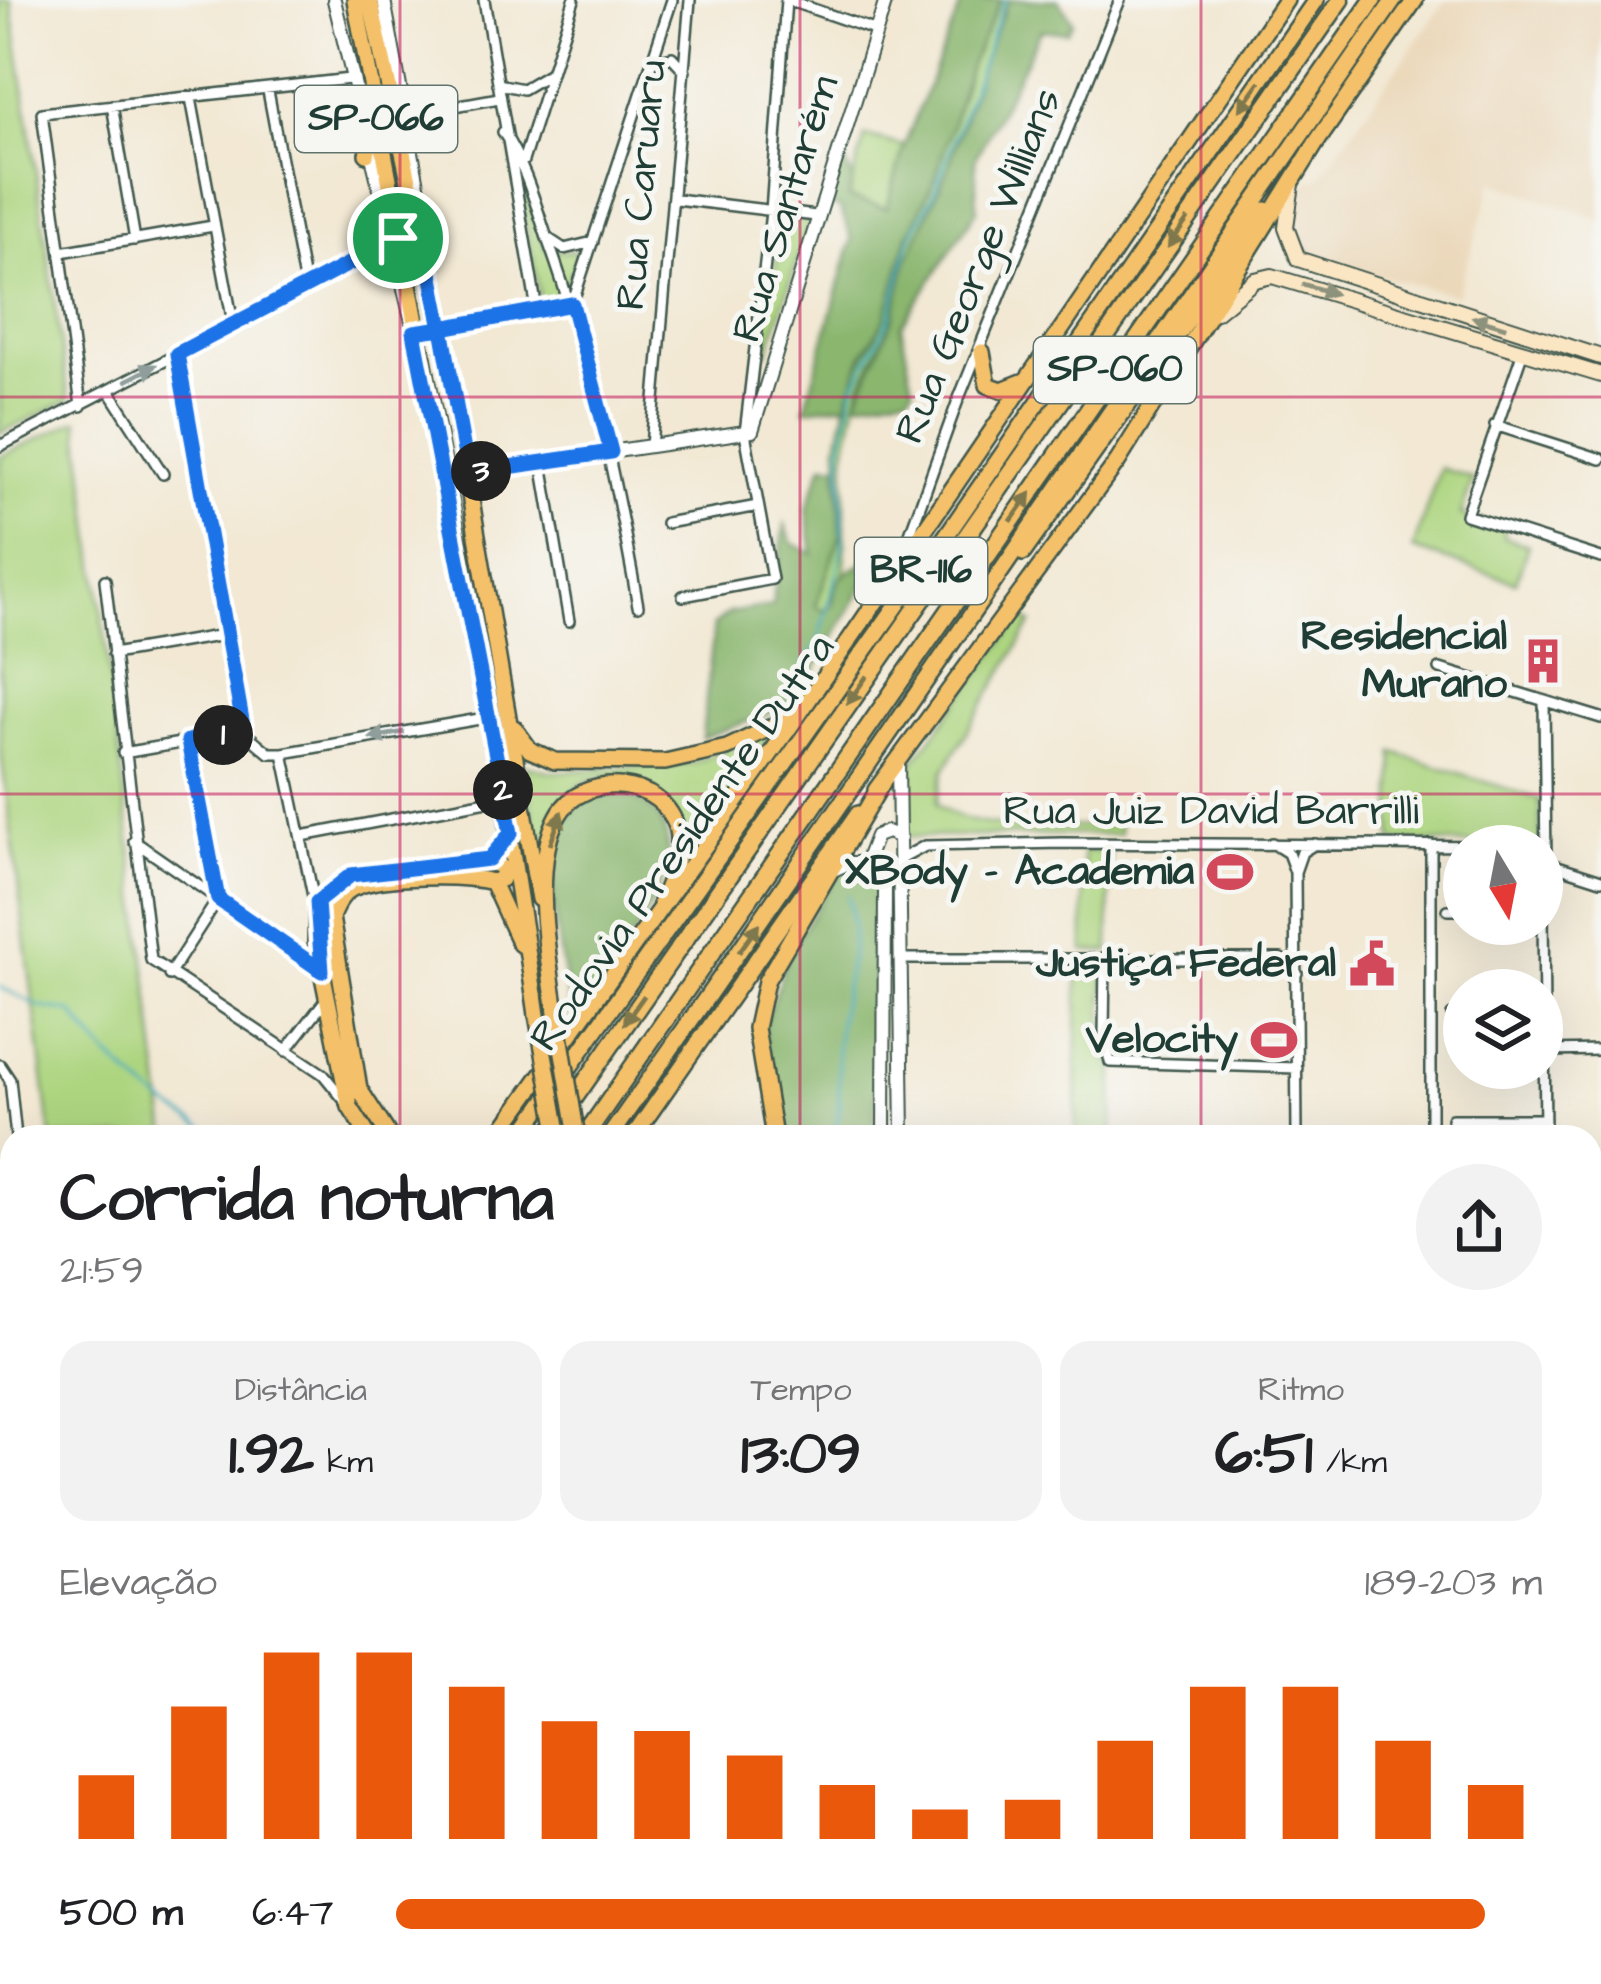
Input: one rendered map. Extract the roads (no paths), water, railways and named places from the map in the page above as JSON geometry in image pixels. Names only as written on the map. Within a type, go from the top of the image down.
[{"type":"highway","name":"Rodovia Presidente Dutra","points":[[555,1125],[1341,0]]},
{"type":"highway","name":"Rodovia Presidente Dutra","points":[[589,1125],[1372,0]]},
{"type":"main road","name":"SP-066","points":[[355,0],[391,242],[413,327],[491,717],[557,1125]]},
{"type":"main road","name":"SP-066","points":[[370,0],[442,328],[579,1125]]},
{"type":"main road","points":[[505,1125],[800,714],[902,557],[1286,0]]},
{"type":"main road","name":"Rodovia Presidente Dutra","points":[[528,1125],[1316,0]]},
{"type":"main road","name":"BR-116","points":[[617,1125],[942,663],[1028,528],[1394,0]]},
{"type":"main road","points":[[942,663],[1415,0]]},
{"type":"main road","points":[[368,154],[376,118]]},
{"type":"main road","points":[[641,1125],[882,783],[1114,468],[1216,312],[1318,140]]},
{"type":"main road","points":[[1294,180],[1286,227],[1298,260],[1601,357]]},
{"type":"main road","points":[[1216,312],[1255,280],[1272,276],[1601,375]]},
{"type":"main road","points":[[1001,455],[1081,298]]},
{"type":"main road","points":[[1522,351],[1540,338]]},
{"type":"main road","points":[[982,352],[988,386],[1002,389],[1025,381]]},
{"type":"main road","points":[[511,722],[530,750],[547,759],[665,762],[728,748],[800,714]]},
{"type":"main road","points":[[772,1125],[756,1028],[766,981],[792,929],[832,871],[882,783]]},
{"type":"main road","points":[[545,943],[554,825],[565,805],[593,788],[627,785],[649,796],[674,822],[676,859],[662,902]]},
{"type":"main road","points":[[489,859],[511,833]]},
{"type":"main road","points":[[361,1125],[350,1107],[327,998],[317,902],[351,875],[489,859],[503,869],[501,879],[492,882],[465,875],[355,887],[338,900],[331,917],[359,1089],[382,1125]]},
{"type":"main road","points":[[492,882],[513,922],[534,994]]},
{"type":"street","points":[[334,0],[391,242]]},
{"type":"street","points":[[0,446],[391,242],[420,221],[384,0]]},
{"type":"street","points":[[484,0],[537,310]]},
{"type":"street","points":[[523,162],[574,0]]},
{"type":"street","points":[[572,304],[672,0]]},
{"type":"street","name":"Rua Caruaru","points":[[651,446],[690,0]]},
{"type":"street","points":[[683,596],[772,579],[745,433],[771,212],[786,0],[877,31]]},
{"type":"street","name":"Rua Santarém","points":[[745,433],[752,431],[886,0]]},
{"type":"street","name":"Rua George Willians","points":[[902,557],[957,404],[982,352],[1120,0]]},
{"type":"street","points":[[652,66],[667,56],[685,71]]},
{"type":"street","points":[[498,84],[523,89],[550,73]]},
{"type":"street","points":[[81,406],[42,112],[350,79]]},
{"type":"street","points":[[268,91],[305,286]]},
{"type":"street","points":[[191,98],[233,323]]},
{"type":"street","points":[[405,115],[499,98]]},
{"type":"street","points":[[112,105],[135,240]]},
{"type":"street","points":[[503,132],[523,162],[572,304],[611,452],[638,606]]},
{"type":"street","points":[[676,199],[816,216]]},
{"type":"street","points":[[61,252],[213,226]]},
{"type":"street","points":[[546,236],[564,249],[592,242]]},
{"type":"street","points":[[413,327],[442,328],[572,304]]},
{"type":"street","points":[[1522,351],[1466,515],[1601,558]]},
{"type":"street","points":[[177,354],[244,731],[269,753],[284,754],[491,717]]},
{"type":"street","points":[[110,390],[163,475]]},
{"type":"street","points":[[1495,425],[1601,459]]},
{"type":"street","points":[[468,473],[745,433]]},
{"type":"street","points":[[542,463],[568,621]]},
{"type":"street","points":[[666,523],[758,506]]},
{"type":"street","points":[[105,580],[151,960],[323,1074],[350,1107]]},
{"type":"street","points":[[113,654],[224,635]]},
{"type":"street","points":[[1440,669],[1600,714]]},
{"type":"street","points":[[1544,701],[1544,825]]},
{"type":"street","points":[[123,753],[244,731]]},
{"type":"street","points":[[169,975],[218,899],[188,741]]},
{"type":"street","points":[[284,754],[313,896]]},
{"type":"street","points":[[898,761],[903,1125]]},
{"type":"street","points":[[302,836],[505,798]]},
{"type":"street","points":[[866,862],[876,836],[887,832],[900,837]]},
{"type":"street","points":[[134,842],[322,971]]},
{"type":"street","points":[[1272,843],[1288,853],[1295,872],[1297,1125]]},
{"type":"street","points":[[1295,872],[1302,852],[1316,843]]},
{"type":"street","points":[[1431,845],[1431,1125]]},
{"type":"street","name":"Rua Juiz David Barrilli","points":[[901,859],[925,846],[1443,845]]},
{"type":"street","points":[[832,871],[866,862],[878,867],[885,884],[884,1125]]},
{"type":"street","points":[[1563,868],[1601,880]]},
{"type":"street","points":[[1105,957],[1104,1036],[1110,1062],[1297,1068]]},
{"type":"street","points":[[898,958],[1281,959],[1297,973]]},
{"type":"street","points":[[286,1051],[327,998]]},
{"type":"street","points":[[1563,1051],[1601,1050]]},
{"type":"street","points":[[0,1065],[10,1080],[15,1125]]},
{"type":"street","points":[[1545,1089],[1545,1125]]},
{"type":"street","points":[[1452,1119],[1545,1119]]},
{"type":"waterway","points":[[802,689],[795,679],[818,643],[843,543],[841,449],[854,386],[890,317],[910,239],[934,193],[1005,0]]},
{"type":"waterway","points":[[837,1125],[838,1034],[853,933],[848,896]]},
{"type":"waterway","points":[[0,987],[41,1007],[72,1012],[138,1083],[199,1125]]},
{"type":"place","name":"Residencial Murano","points":[[1543,661]]},
{"type":"place","name":"XBody - Academia","points":[[1230,872]]},
{"type":"place","name":"Justiça Federal","points":[[1372,964]]},
{"type":"place","name":"Velocity","points":[[1274,1040]]}]
